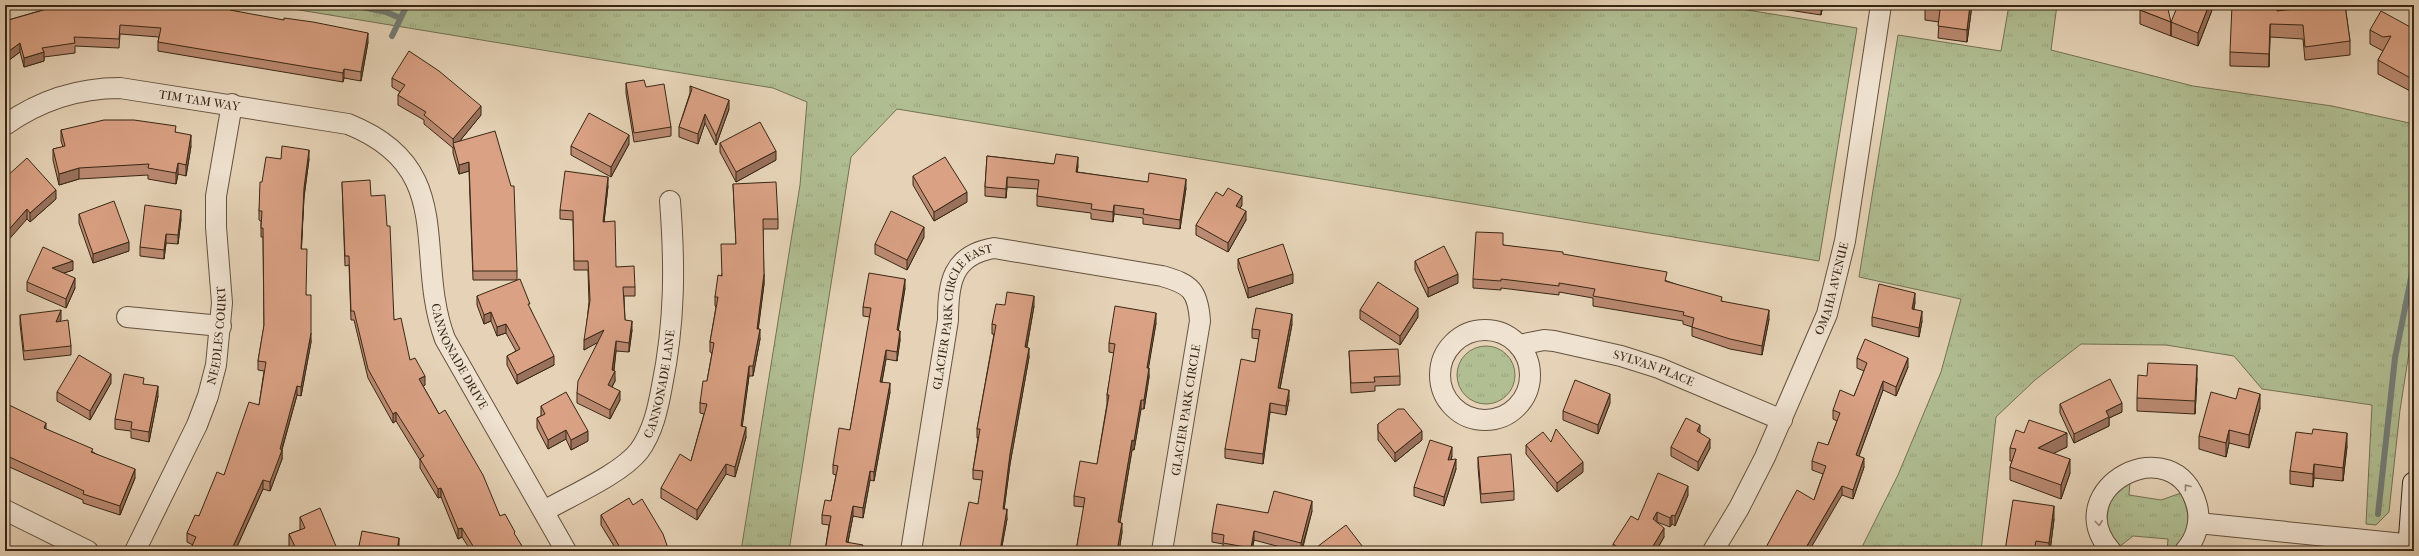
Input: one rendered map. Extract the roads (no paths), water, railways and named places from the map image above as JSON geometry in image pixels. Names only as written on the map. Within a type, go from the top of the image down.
[{"type":"street","name":"OMAHA AVENUE","points":[[1713,551],[1747,493],[1782,420],[1822,328],[1837,277],[1844,241],[1881,5]]},
{"type":"street","name":"TIM TAM WAY","points":[[5,125],[45,103],[97,89],[134,88],[348,124],[365,130],[392,150]]},
{"type":"street","name":"NEEDLES COURT","points":[[135,551],[202,413],[214,371],[221,326],[222,294],[216,212],[232,104]]},
{"type":"street","name":"CANNONADE DRIVE","points":[[392,150],[411,172],[424,201],[430,234],[438,319],[445,339],[566,551]]},
{"type":"street","name":"CANNONADE LANE","points":[[544,511],[624,465],[639,451],[654,422],[666,366],[674,310],[673,240],[670,201]]},
{"type":"street","name":"GLACIER PARK CIRCLE EAST","points":[[911,551],[948,320],[948,295],[953,274],[960,265],[977,252],[994,248],[1175,280]]},
{"type":"street","name":"GLACIER PARK CIRCLE","points":[[1162,551],[1200,322],[1194,293],[1186,284],[1175,280]]},
{"type":"street","points":[[126,318],[221,326]]},
{"type":"street","points":[[1493,330],[1511,338],[1519,345],[1527,360],[1530,384],[1523,399],[1512,412],[1497,419],[1480,421],[1465,416],[1450,405],[1444,396],[1439,377],[1443,357],[1454,341],[1472,332],[1493,330]]},
{"type":"street","name":"SYLVAN PLACE","points":[[1519,345],[1544,340],[1554,341],[1621,356],[1678,376],[1782,420]]},
{"type":"street","points":[[2111,551],[2100,534],[2098,522],[2101,498],[2116,479],[2137,468],[2161,469],[2181,480],[2195,500],[2198,523],[2195,535],[2185,551]]},
{"type":"street","points":[[2198,523],[2411,546],[2414,483]]},
{"type":"street","points":[[5,510],[88,551]]},
{"type":"waterway","points":[[353,5],[386,12],[400,18]]},
{"type":"waterway","points":[[392,36],[407,5]]},
{"type":"waterway","points":[[2378,514],[2395,358],[2414,263]]}]
